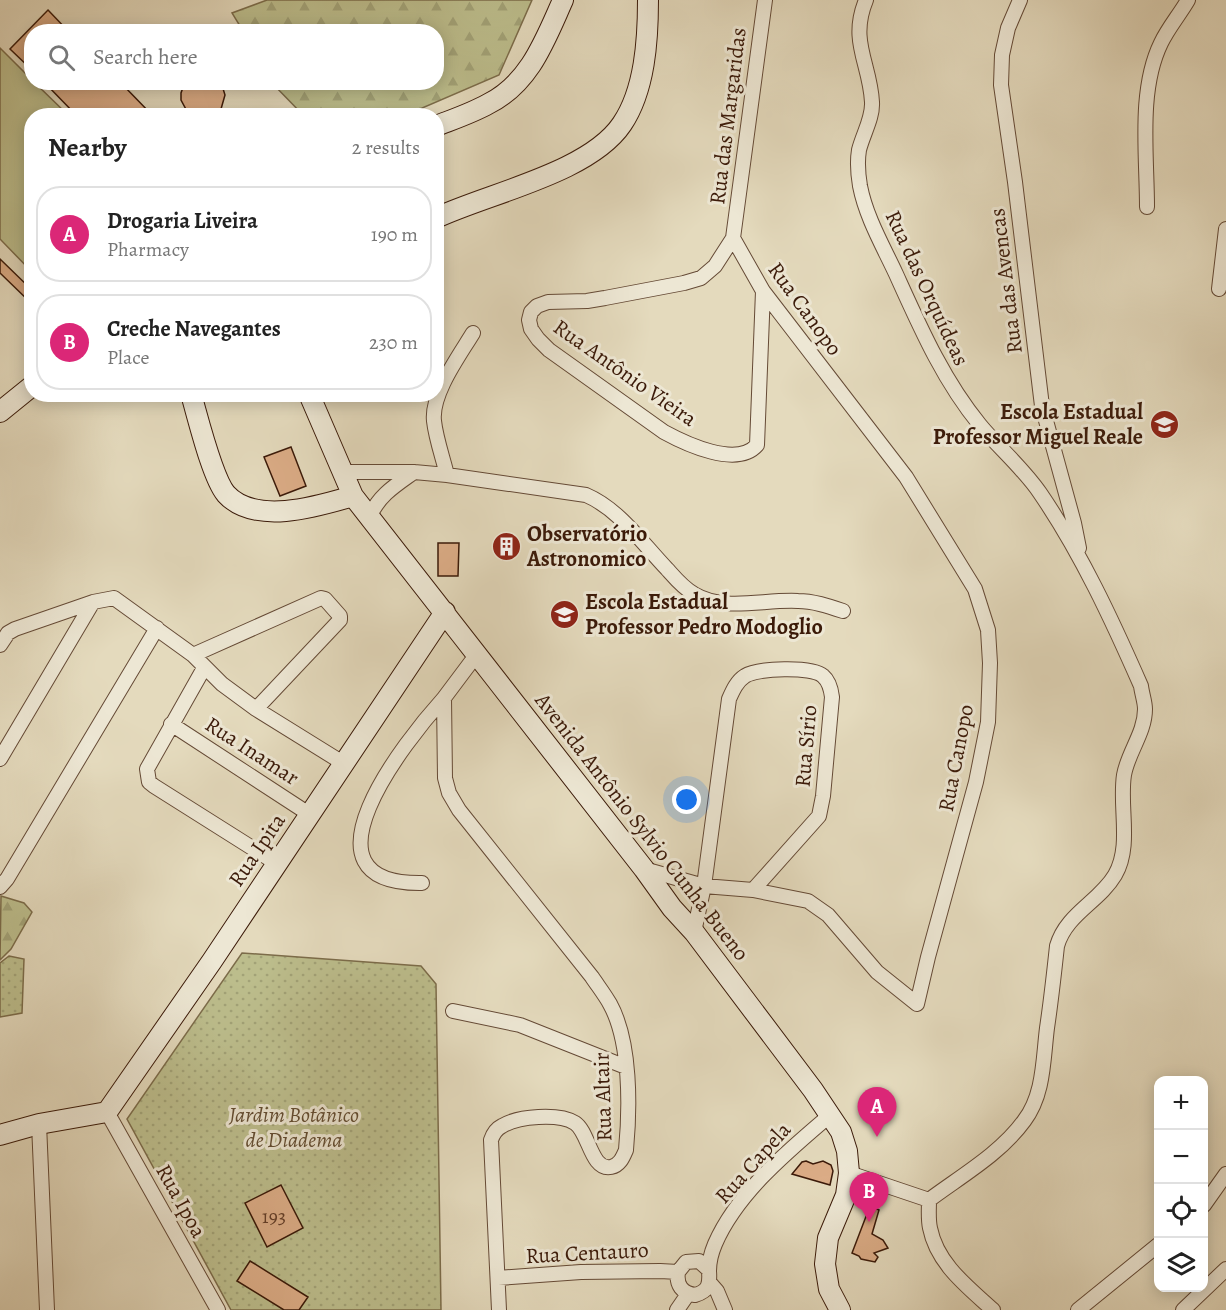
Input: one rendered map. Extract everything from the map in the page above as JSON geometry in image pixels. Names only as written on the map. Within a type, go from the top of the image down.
[{"type":"main road","points":[[444,123],[490,104],[510,90],[526,74],[540,51],[563,0]]},
{"type":"main road","points":[[444,214],[552,174],[583,158],[607,141],[622,124],[642,74],[648,0]]},
{"type":"main road","points":[[0,412],[24,392]]},
{"type":"main road","points":[[193,402],[217,478],[226,494],[236,502],[251,509],[286,511],[314,508],[353,496]]},
{"type":"main road","name":"Avenida Antônio Sylvio Cunha Bueno","points":[[312,402],[353,496],[672,908],[694,932],[813,1090],[841,1132],[848,1150],[849,1173],[846,1195],[828,1238],[825,1264],[829,1289],[840,1310]]},
{"type":"main road","name":"Rua Ipita","points":[[107,1112],[212,961],[445,612]]},
{"type":"main road","points":[[0,1135],[107,1112]]},
{"type":"street","name":"Rua das Margaridas","points":[[733,238],[765,0]]},
{"type":"street","name":"Rua das Orquídeas","points":[[866,0],[858,27],[862,59],[871,87],[872,106],[859,150],[857,169],[860,188],[871,222],[951,386],[980,425],[1038,490],[1080,556]]},
{"type":"street","name":"Rua das Avencas","points":[[1020,0],[1008,28],[1002,55],[1000,85],[1015,182],[1042,406],[1074,523],[1080,556]]},
{"type":"street","points":[[1147,207],[1146,89],[1161,42],[1188,0]]},
{"type":"street","points":[[1219,289],[1226,229]]},
{"type":"street","name":"Rua Canopo","points":[[644,869],[704,886],[753,890],[808,901],[828,915],[877,972],[918,1004],[928,957],[976,782],[988,722],[990,663],[988,630],[975,589],[906,477],[763,291],[733,238]]},
{"type":"street","name":"Rua Antônio Vieira","points":[[733,238],[715,266],[701,278],[587,301],[548,302],[537,306],[531,312],[529,320],[531,329],[549,350],[664,432],[701,449],[747,454],[757,445],[763,291]]},
{"type":"street","points":[[444,383],[473,333]]},
{"type":"street","points":[[436,402],[434,420],[447,475]]},
{"type":"street","points":[[341,472],[414,472],[447,475],[586,495],[612,511],[694,594],[712,602],[799,601],[819,603],[843,611]]},
{"type":"street","points":[[370,516],[375,504],[385,492],[414,472]]},
{"type":"street","points":[[929,1200],[1010,1138],[1026,1119],[1036,1099],[1042,1074],[1060,936],[1082,908],[1105,888],[1114,877],[1120,864],[1123,848],[1124,774],[1142,727],[1145,709],[1141,686],[1080,556]]},
{"type":"street","points":[[0,645],[8,633],[15,629],[93,602],[109,598],[119,600],[193,655],[204,668],[256,709],[343,763]]},
{"type":"street","points":[[193,655],[321,598],[325,599],[340,616],[340,620],[256,709]]},
{"type":"street","points":[[0,759],[93,602]]},
{"type":"street","points":[[0,887],[7,879],[157,628]]},
{"type":"street","points":[[422,883],[401,883],[388,880],[368,866],[362,856],[363,820],[372,798],[405,745],[477,654]]},
{"type":"street","points":[[204,668],[147,769],[149,782],[276,863]]},
{"type":"street","name":"Rua Sírio","points":[[694,932],[704,886],[729,699],[734,687],[743,677],[754,671],[813,670],[824,676],[830,685],[832,697],[823,796],[819,816],[753,890]]},
{"type":"street","name":"Rua Altair","points":[[444,698],[444,768],[450,793],[459,810],[592,977],[611,1005],[620,1030],[626,1066],[627,1143],[623,1158],[617,1164],[609,1167],[602,1166],[592,1154],[583,1129],[564,1117],[517,1119],[500,1126],[494,1132],[491,1140],[499,1310]]},
{"type":"street","name":"Rua Inamar","points":[[171,724],[309,814]]},
{"type":"street","points":[[453,1011],[520,1025],[626,1066]]},
{"type":"street","name":"Rua Ipoa","points":[[107,1112],[218,1310]]},
{"type":"street","name":"Rua Capela","points":[[693,1261],[715,1243],[737,1207],[784,1154],[829,1116]]},
{"type":"street","points":[[39,1125],[47,1310]]},
{"type":"street","points":[[849,1173],[929,1200]]},
{"type":"street","points":[[1208,1198],[1226,1174]]},
{"type":"street","points":[[929,1200],[929,1226],[933,1243],[942,1259],[959,1280],[993,1310]]},
{"type":"street","name":"Rua Capela","points":[[710,1276],[715,1243]]},
{"type":"street","points":[[1078,1310],[1154,1248]]},
{"type":"street","points":[[710,1276],[701,1293],[695,1295],[688,1294],[678,1285],[678,1272],[686,1262],[699,1261],[710,1276],[725,1310]]},
{"type":"street","points":[[1183,1310],[1226,1269]]},
{"type":"street","name":"Rua Centauro","points":[[498,1278],[581,1272],[660,1270],[678,1272]]},
{"type":"street","points":[[677,1310],[688,1294]]},
{"type":"green space","points":[[267,0],[532,0],[499,75],[422,108],[296,108],[279,90],[444,90],[444,24],[239,24],[232,13]]},
{"type":"green space","points":[[0,48],[24,72],[24,90],[42,90],[61,108],[24,108],[24,264],[0,239]]},
{"type":"green space","points":[[1,896],[24,903],[32,912],[11,949],[0,960]]},
{"type":"green space","name":"Jardim Botânico de Diadema","points":[[242,953],[421,966],[436,984],[441,1310],[231,1310],[127,1119]]},
{"type":"green space","points":[[9,956],[24,959],[22,1013],[0,1017],[0,963]]},
{"type":"building","points":[[48,10],[61,24],[34,24]]},
{"type":"building","points":[[24,35],[24,62],[10,49]]},
{"type":"building","points":[[52,90],[128,90],[145,108],[69,108]]},
{"type":"building","points":[[182,90],[223,90],[225,95],[221,108],[185,108],[181,100]]},
{"type":"building","points":[[0,259],[24,282],[24,296],[0,273]]},
{"type":"building","points":[[291,447],[306,486],[280,496],[264,457]]},
{"type":"building","name":"Observatório Astronomico","points":[[506,538],[512,541],[515,547],[512,553],[506,556],[500,553],[497,547],[500,541]]},
{"type":"building","points":[[438,543],[459,543],[458,576],[438,576]]},
{"type":"building","points":[[823,1161],[831,1165],[833,1171],[830,1185],[792,1174],[802,1162],[813,1164]]},
{"type":"building","points":[[281,1185],[303,1228],[267,1247],[245,1203]]},
{"type":"building","points":[[870,1206],[879,1210],[872,1234],[883,1240],[888,1248],[874,1253],[878,1257],[875,1262],[861,1259],[852,1253]]},
{"type":"building","points":[[250,1261],[308,1297],[299,1310],[284,1310],[237,1281]]},
{"type":"place","name":"Escola Estadual Professor Miguel Reale","points":[[1164,425]]},
{"type":"place","name":"Observatório Astronomico","points":[[506,547]]},
{"type":"place","name":"Escola Estadual Professor Pedro Modoglio","points":[[564,615]]},
{"type":"place","name":"Drogaria Liveira","points":[[877,1137]]},
{"type":"place","name":"Creche Navegantes","points":[[869,1222]]}]
